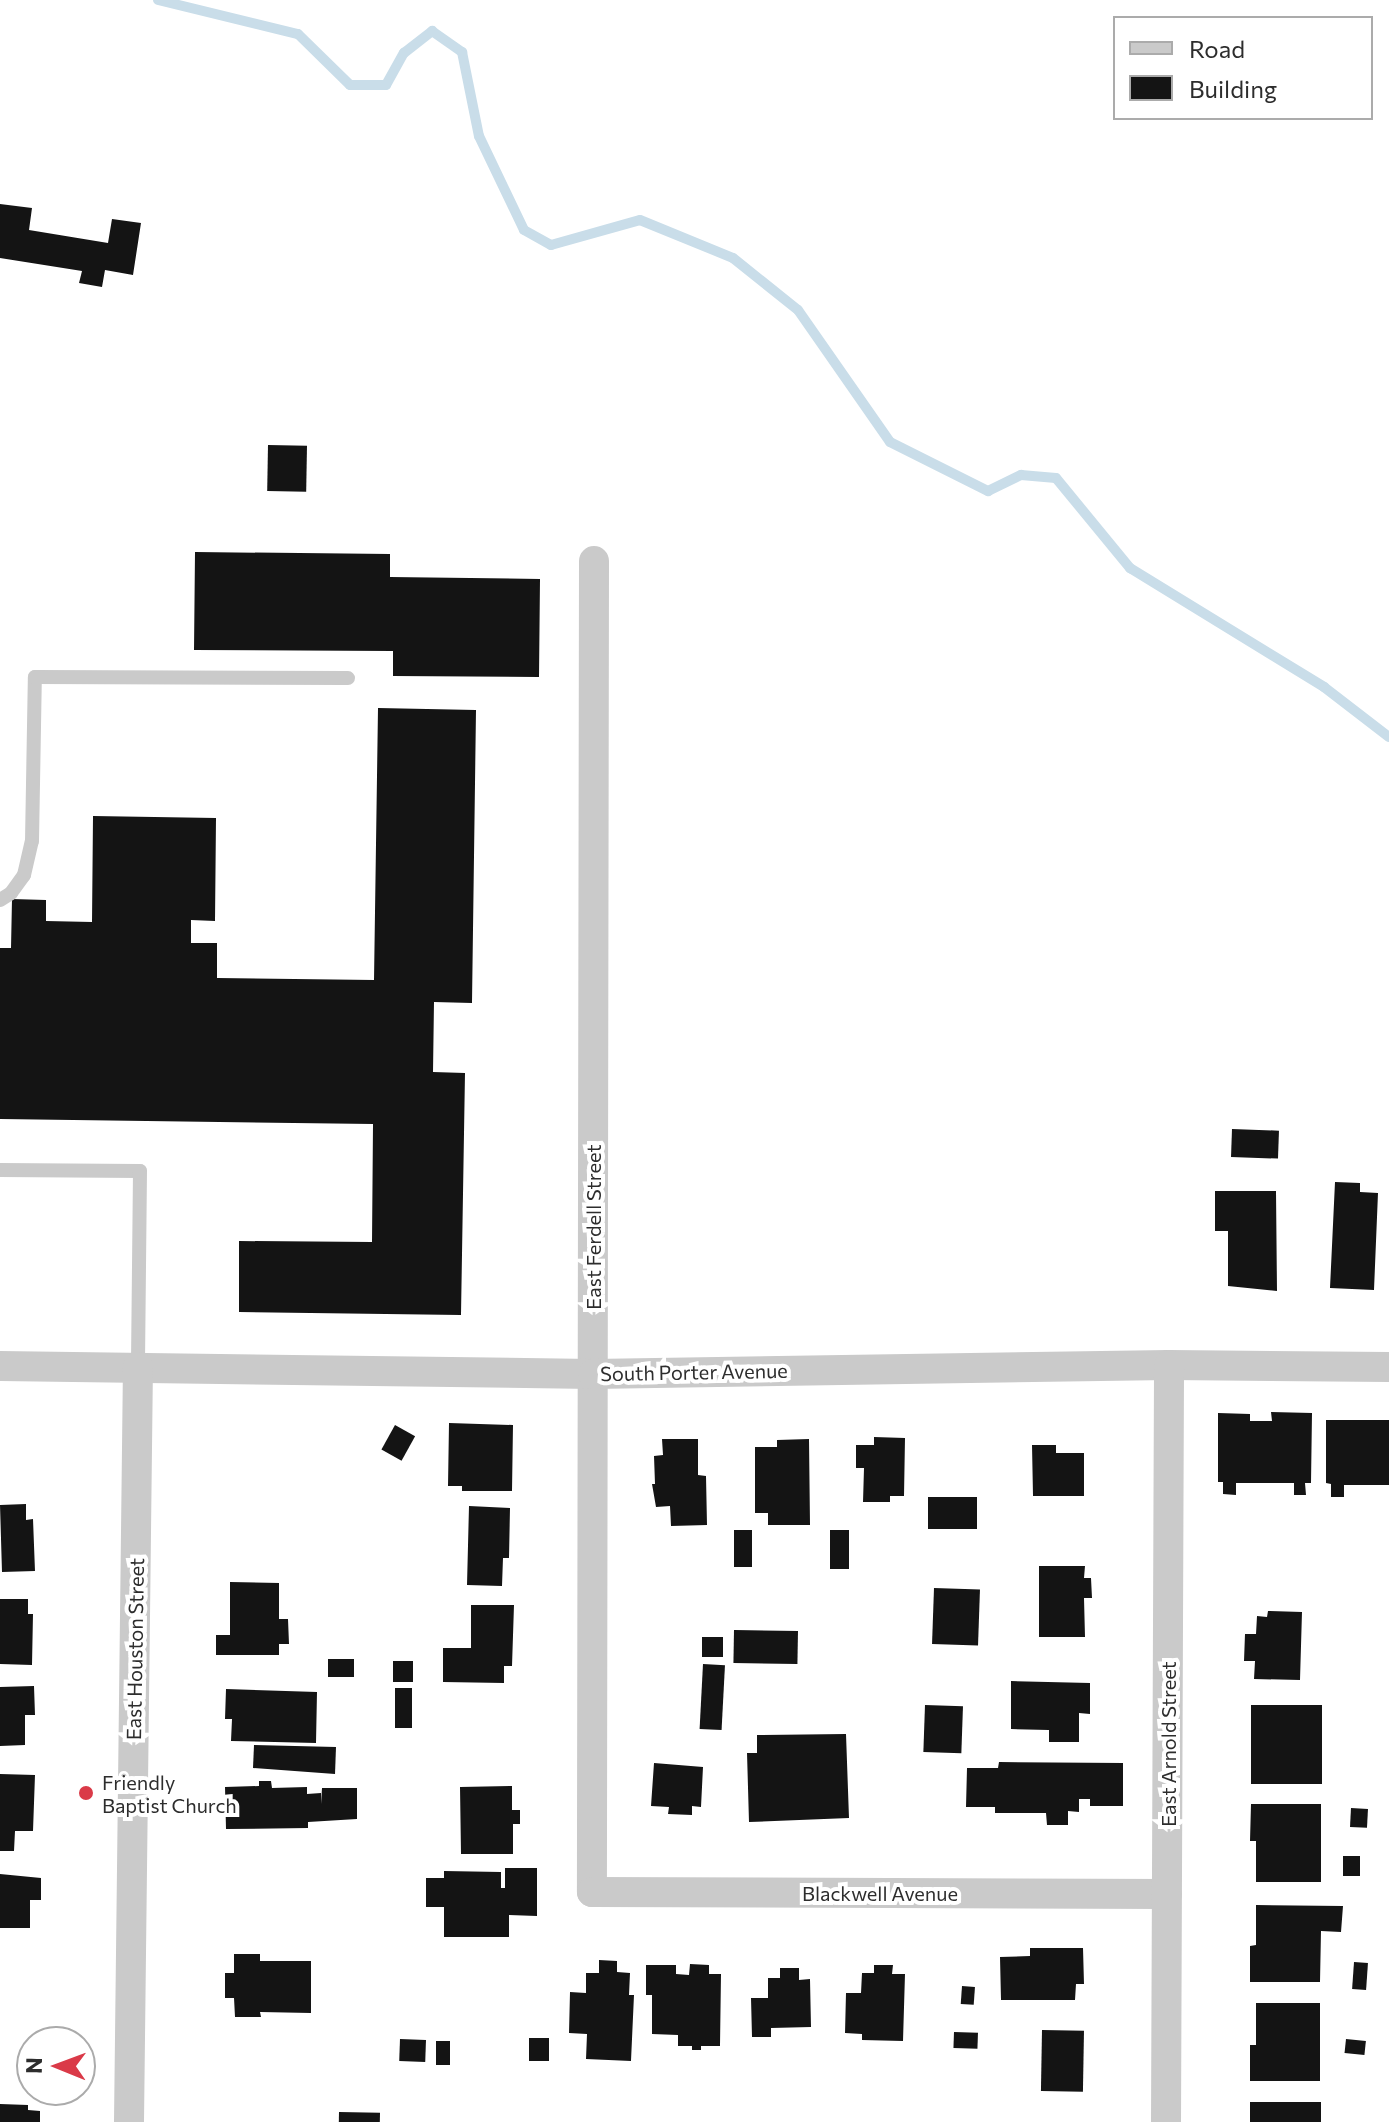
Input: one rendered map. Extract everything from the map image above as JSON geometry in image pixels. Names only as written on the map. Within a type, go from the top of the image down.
[{"type":"street","name":"East Ferdell Street","points":[[592,1892],[594,561]]},
{"type":"street","name":"South Porter Avenue","points":[[0,1366],[593,1374],[1169,1365],[1389,1367]]},
{"type":"street","name":"East Arnold Street","points":[[1166,2122],[1169,1365]]},
{"type":"street","name":"East Houston Street","points":[[129,2122],[138,1367]]},
{"type":"street","name":"Blackwell Avenue","points":[[592,1892],[1167,1894]]},
{"type":"lane","points":[[0,900],[11,893],[24,875],[32,841],[35,677],[348,678]]},
{"type":"lane","points":[[0,1170],[140,1171],[138,1367]]},
{"type":"building","points":[[0,204],[32,208],[29,230],[108,243],[112,219],[141,223],[133,275],[105,270],[102,287],[79,283],[82,271],[0,258]]},
{"type":"building","points":[[268,445],[307,446],[306,492],[267,491]]},
{"type":"building","points":[[195,552],[390,554],[390,577],[540,579],[539,677],[393,676],[393,651],[194,650]]},
{"type":"building","points":[[378,708],[476,710],[472,1003],[434,1002],[433,1072],[465,1073],[461,1315],[239,1312],[239,1241],[372,1242],[373,1124],[0,1119],[0,948],[11,948],[12,899],[46,900],[46,921],[92,922],[93,816],[216,818],[215,921],[191,920],[191,943],[217,943],[217,978],[374,980]]},
{"type":"building","points":[[1232,1129],[1279,1131],[1278,1159],[1231,1157]]},
{"type":"building","points":[[1335,1182],[1360,1183],[1360,1192],[1378,1193],[1374,1290],[1330,1288]]},
{"type":"building","points":[[1215,1191],[1276,1191],[1277,1291],[1228,1286],[1228,1231],[1215,1231]]},
{"type":"building","points":[[1271,1412],[1312,1413],[1311,1483],[1305,1483],[1306,1495],[1294,1495],[1294,1483],[1236,1483],[1236,1495],[1223,1494],[1223,1482],[1218,1482],[1218,1413],[1250,1414],[1250,1421],[1272,1421]]},
{"type":"building","points":[[1326,1420],[1389,1420],[1389,1485],[1344,1485],[1344,1497],[1331,1497],[1331,1484],[1326,1483]]},
{"type":"building","points":[[449,1423],[513,1425],[512,1491],[462,1491],[462,1486],[448,1486]]},
{"type":"building","points":[[395,1425],[415,1436],[402,1461],[381,1449]]},
{"type":"building","points":[[874,1437],[905,1438],[904,1496],[890,1496],[890,1502],[863,1502],[864,1468],[856,1468],[856,1445],[874,1445]]},
{"type":"building","points":[[662,1439],[698,1439],[698,1475],[706,1476],[707,1525],[671,1526],[670,1506],[656,1507],[652,1484],[655,1484],[654,1456],[663,1455]]},
{"type":"building","points":[[809,1439],[810,1525],[768,1525],[768,1513],[755,1513],[755,1447],[777,1447],[777,1440]]},
{"type":"building","points":[[1032,1445],[1056,1445],[1056,1453],[1084,1453],[1084,1496],[1033,1496]]},
{"type":"building","points":[[928,1497],[977,1497],[977,1529],[928,1529]]},
{"type":"building","points":[[26,1504],[26,1520],[33,1519],[35,1571],[2,1572],[0,1505]]},
{"type":"building","points":[[469,1506],[510,1508],[509,1558],[503,1558],[502,1586],[467,1585]]},
{"type":"building","points":[[734,1530],[752,1530],[752,1567],[734,1567]]},
{"type":"building","points":[[830,1530],[849,1530],[849,1569],[830,1569]]},
{"type":"building","points":[[1039,1566],[1085,1566],[1084,1578],[1091,1578],[1092,1598],[1084,1598],[1085,1637],[1039,1637]]},
{"type":"building","points":[[230,1582],[279,1583],[279,1619],[288,1619],[289,1644],[279,1644],[279,1655],[216,1655],[216,1635],[230,1635]]},
{"type":"building","points":[[934,1588],[980,1590],[978,1646],[932,1644]]},
{"type":"building","points":[[0,1599],[28,1599],[28,1614],[33,1614],[32,1665],[0,1664]]},
{"type":"building","points":[[471,1605],[514,1605],[512,1666],[504,1666],[504,1683],[443,1682],[443,1648],[471,1648]]},
{"type":"building","points":[[1268,1611],[1302,1612],[1300,1680],[1254,1679],[1255,1661],[1244,1661],[1245,1634],[1256,1634],[1257,1616],[1267,1617]]},
{"type":"building","points":[[734,1630],[798,1631],[797,1664],[733,1663]]},
{"type":"building","points":[[702,1637],[723,1637],[723,1657],[702,1657]]},
{"type":"building","points":[[328,1659],[354,1659],[354,1677],[328,1677]]},
{"type":"building","points":[[393,1661],[413,1661],[413,1682],[393,1682]]},
{"type":"building","points":[[703,1664],[725,1665],[722,1730],[700,1729]]},
{"type":"building","points":[[1011,1681],[1090,1683],[1090,1714],[1079,1713],[1079,1742],[1049,1742],[1049,1730],[1011,1729]]},
{"type":"building","points":[[34,1686],[35,1715],[25,1715],[25,1745],[0,1746],[0,1687]]},
{"type":"building","points":[[395,1688],[412,1688],[412,1728],[395,1728]]},
{"type":"building","points":[[226,1689],[317,1692],[316,1743],[231,1741],[232,1719],[225,1719]]},
{"type":"building","points":[[925,1705],[963,1706],[961,1753],[923,1752]]},
{"type":"building","points":[[1251,1705],[1322,1705],[1322,1784],[1251,1784]]},
{"type":"building","points":[[846,1734],[849,1818],[749,1822],[747,1753],[757,1753],[757,1735]]},
{"type":"building","points":[[254,1745],[336,1747],[335,1774],[253,1768]]},
{"type":"building","points":[[999,1762],[1123,1763],[1123,1806],[1090,1806],[1090,1799],[1079,1799],[1079,1812],[1068,1811],[1068,1825],[1047,1825],[1046,1813],[995,1813],[995,1807],[966,1807],[967,1768],[998,1768]]},
{"type":"building","points":[[654,1763],[703,1767],[701,1807],[692,1806],[692,1815],[668,1814],[669,1807],[651,1806]]},
{"type":"building","points":[[0,1774],[35,1775],[33,1831],[15,1831],[14,1851],[0,1851]]},
{"type":"building","points":[[259,1781],[271,1781],[272,1788],[307,1787],[307,1794],[321,1793],[321,1804],[322,1788],[357,1788],[357,1819],[308,1822],[308,1828],[226,1829],[225,1787],[259,1786]]},
{"type":"building","points":[[512,1786],[512,1810],[520,1810],[520,1824],[513,1824],[513,1854],[461,1854],[460,1787]]},
{"type":"building","points":[[1251,1804],[1321,1804],[1321,1882],[1256,1882],[1256,1841],[1250,1841]]},
{"type":"building","points":[[1351,1808],[1368,1809],[1367,1828],[1350,1827]]},
{"type":"building","points":[[1343,1856],[1360,1856],[1360,1876],[1343,1876]]},
{"type":"building","points":[[505,1868],[537,1868],[537,1916],[509,1915],[509,1937],[444,1937],[444,1907],[426,1907],[426,1878],[444,1878],[444,1871],[501,1872],[501,1888],[505,1888]]},
{"type":"building","points":[[0,1874],[41,1878],[41,1900],[30,1900],[30,1928],[0,1928]]},
{"type":"building","points":[[1256,1905],[1343,1906],[1341,1932],[1321,1931],[1320,1982],[1250,1982],[1250,1946],[1256,1945]]},
{"type":"building","points":[[1030,1948],[1083,1948],[1084,1984],[1076,1984],[1075,2000],[1001,2000],[1000,1957],[1030,1956]]},
{"type":"building","points":[[234,1954],[260,1954],[260,1961],[311,1961],[311,2013],[260,2012],[261,2017],[235,2017],[234,1998],[225,1998],[225,1973],[234,1973]]},
{"type":"building","points":[[599,1960],[617,1961],[617,1972],[630,1973],[629,1995],[634,1995],[631,2061],[586,2059],[587,2034],[569,2033],[570,1992],[586,1993],[586,1973],[599,1973]]},
{"type":"building","points":[[1354,1962],[1368,1963],[1366,1990],[1352,1989]]},
{"type":"building","points":[[690,1964],[709,1965],[709,1974],[721,1974],[720,2046],[701,2046],[701,2050],[692,2050],[692,2046],[678,2046],[678,2035],[652,2034],[652,1995],[646,1995],[646,1965],[676,1965],[676,1974],[689,1975]]},
{"type":"building","points":[[874,1965],[893,1965],[892,1974],[905,1974],[903,2041],[862,2040],[862,2034],[845,2033],[846,1993],[861,1993],[862,1973],[874,1973]]},
{"type":"building","points":[[780,1968],[799,1968],[799,1980],[810,1979],[811,2027],[771,2028],[771,2037],[752,2037],[751,1998],[768,1998],[768,1978],[780,1978]]},
{"type":"building","points":[[962,1986],[975,1987],[974,2005],[961,2004]]},
{"type":"building","points":[[1256,2003],[1320,2003],[1320,2081],[1250,2081],[1250,2045],[1256,2045]]},
{"type":"building","points":[[1042,2030],[1084,2031],[1083,2092],[1041,2091]]},
{"type":"building","points":[[954,2032],[978,2033],[977,2049],[953,2048]]},
{"type":"building","points":[[529,2038],[549,2038],[549,2061],[529,2061]]},
{"type":"building","points":[[400,2039],[426,2040],[425,2062],[399,2061]]},
{"type":"building","points":[[1346,2039],[1366,2041],[1364,2055],[1345,2053]]},
{"type":"building","points":[[436,2041],[450,2041],[450,2065],[436,2065]]},
{"type":"building","points":[[1250,2102],[1321,2102],[1321,2122],[1250,2122]]},
{"type":"building","points":[[0,2104],[28,2106],[28,2110],[40,2111],[40,2122],[0,2122]]},
{"type":"building","points":[[339,2112],[380,2113],[380,2122],[339,2122]]},
{"type":"waterway","points":[[158,0],[298,34],[350,85],[386,85],[404,53],[432,31],[462,52],[479,136],[524,230],[551,245],[640,220],[733,258],[798,310],[890,442],[988,491],[1021,475],[1056,478],[1130,568],[1324,687],[1389,737]]},
{"type":"place","name":"Friendly Baptist Church","points":[[86,1793]]}]
